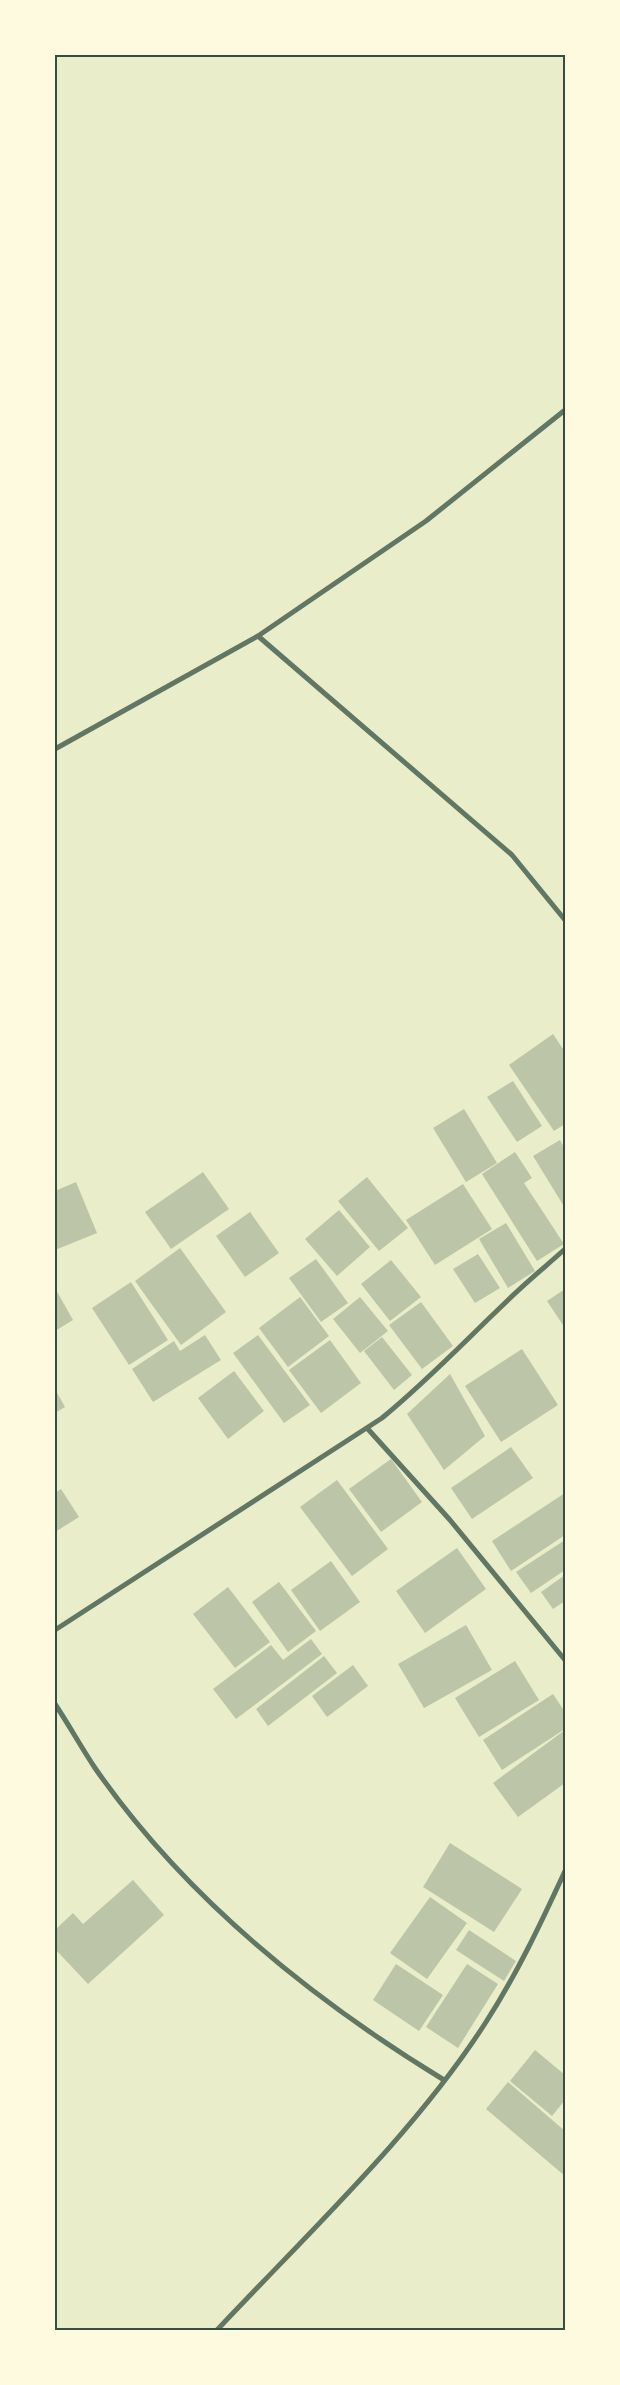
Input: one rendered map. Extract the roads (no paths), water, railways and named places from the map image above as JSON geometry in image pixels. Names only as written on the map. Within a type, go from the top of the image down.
[{"type":"street","points":[[55,750],[258,636],[426,521],[565,410]]},
{"type":"street","points":[[258,636],[512,855],[565,920]]},
{"type":"street","points":[[55,1630],[367,1428],[413,1392],[465,1344],[505,1302],[565,1249]]},
{"type":"street","points":[[367,1428],[450,1520],[565,1660]]},
{"type":"street","points":[[55,1704],[96,1769],[150,1836],[212,1903],[342,2014],[390,2047],[444,2080]]},
{"type":"street","points":[[217,2330],[352,2187],[444,2080],[485,2023],[521,1965],[565,1871]]}]
